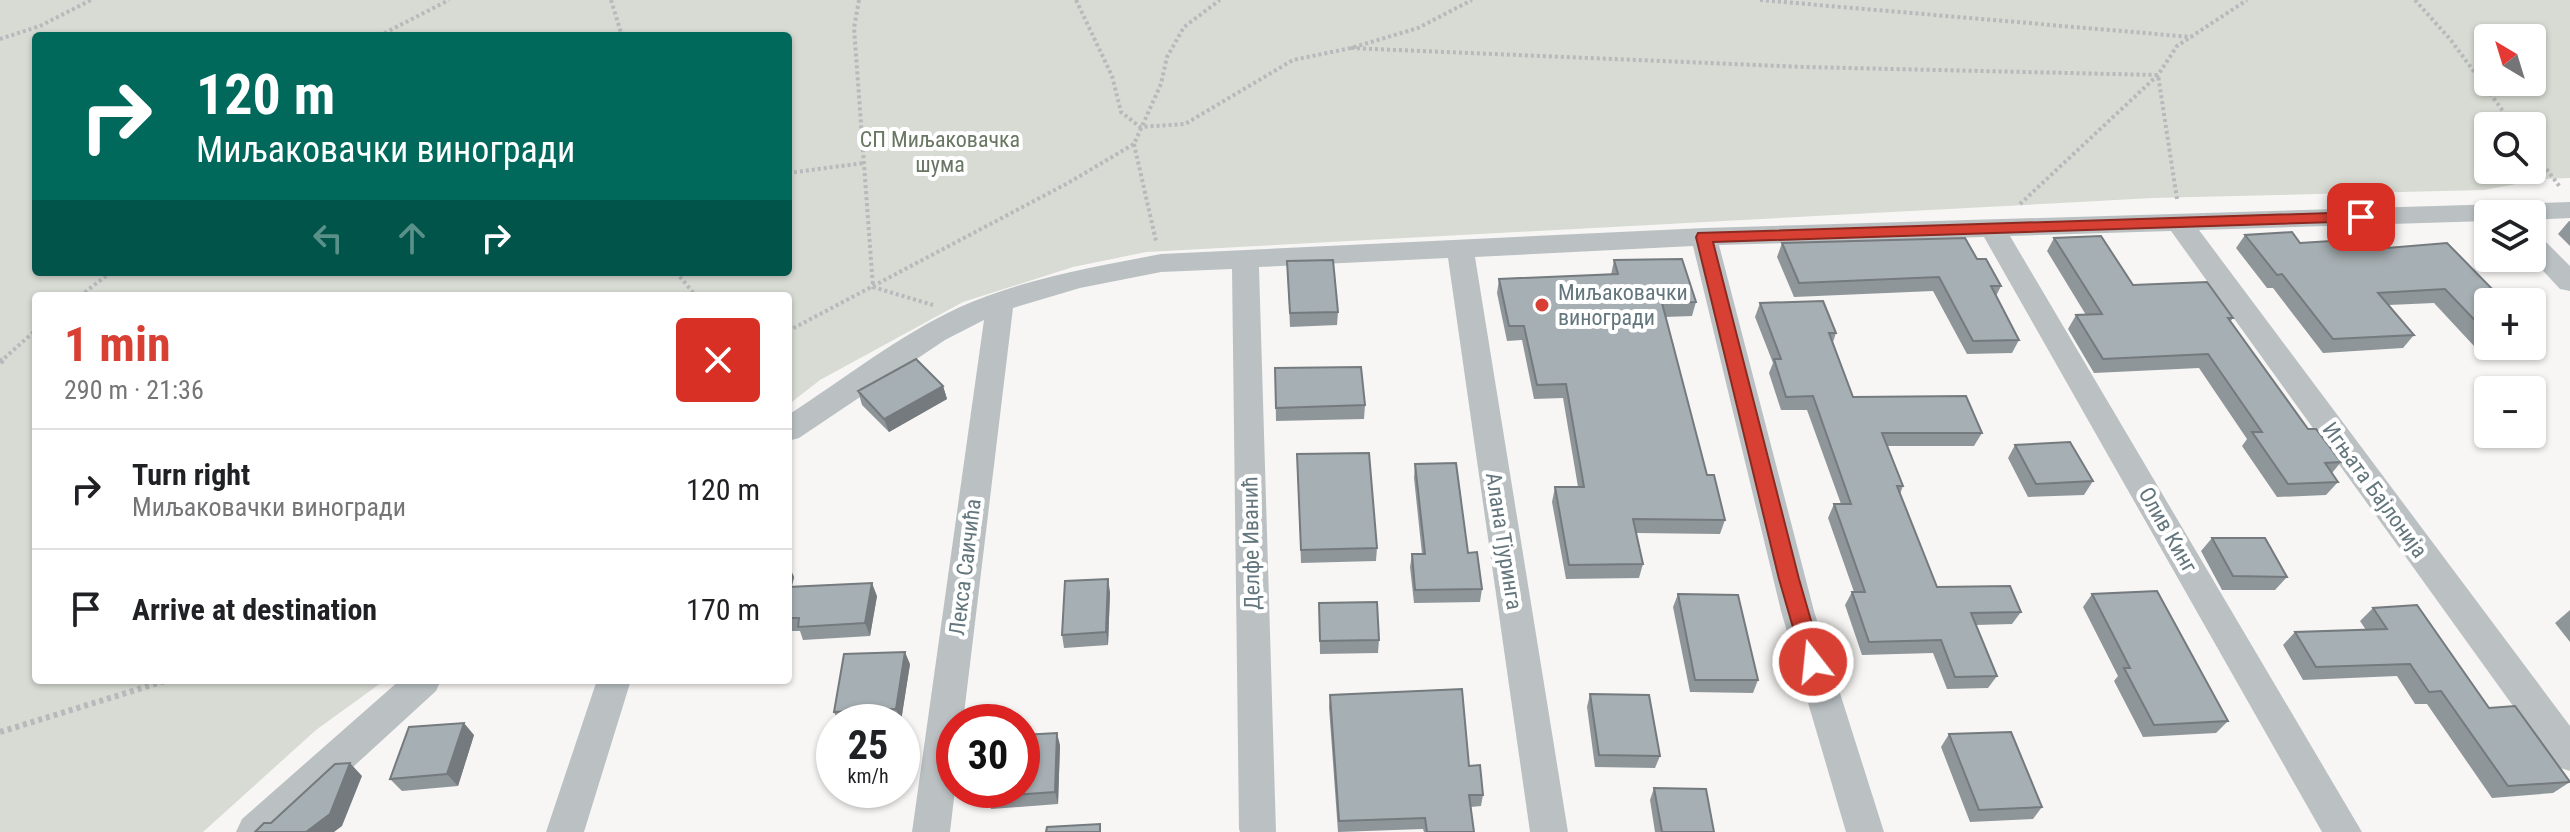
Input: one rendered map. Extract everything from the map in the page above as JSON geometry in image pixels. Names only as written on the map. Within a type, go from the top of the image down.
[{"type":"street","points":[[792,427],[935,333],[968,315],[1000,302],[1078,279],[1161,263],[1704,237],[2474,214]]},
{"type":"street","name":"Игњата Бајлонија","points":[[2180,224],[2570,755]]},
{"type":"street","name":"Олив Кинг","points":[[1993,229],[2343,832]]},
{"type":"street","points":[[1704,237],[1789,579],[1865,832]]},
{"type":"street","name":"Алана Тјуринга","points":[[1460,250],[1549,832]]},
{"type":"street","points":[[2546,257],[2570,282]]},
{"type":"street","name":"Делфе Иванић","points":[[1245,258],[1258,829]]},
{"type":"street","name":"Лекса Саичића","points":[[931,832],[1000,302]]},
{"type":"street","points":[[255,832],[420,684]]},
{"type":"street","points":[[565,832],[613,684]]},
{"type":"path","points":[[0,39],[40,26],[91,0]]},
{"type":"path","points":[[387,32],[449,0]]},
{"type":"path","points":[[611,0],[621,32]]},
{"type":"path","points":[[859,0],[854,28],[873,287]]},
{"type":"path","points":[[1076,0],[1112,76],[1121,112],[1140,127],[1185,124],[1293,60],[1351,48],[1418,28],[1472,0]]},
{"type":"path","points":[[1161,263],[1134,144],[1161,84],[1167,57],[1184,27],[1220,0]]},
{"type":"path","points":[[1760,0],[2191,37]]},
{"type":"path","points":[[1993,229],[2158,75],[2177,46],[2247,0]]},
{"type":"path","points":[[2415,0],[2450,39],[2504,112]]},
{"type":"path","points":[[1351,48],[1804,67],[2158,75]]},
{"type":"path","points":[[2158,75],[2180,224]]},
{"type":"path","points":[[792,329],[1068,183],[1134,144]]},
{"type":"path","points":[[792,172],[864,163]]},
{"type":"path","points":[[2546,171],[2565,199]]},
{"type":"path","points":[[85,292],[106,276]]},
{"type":"path","points":[[679,276],[693,292]]},
{"type":"path","points":[[873,287],[968,315]]},
{"type":"path","points":[[0,362],[32,334]]},
{"type":"path","points":[[0,732],[155,684]]},
{"type":"green space","name":"СП Миљаковачка шума","points":[[0,0],[2570,0],[2570,178],[2546,179],[2546,112],[2474,112],[2474,184],[2517,184],[2484,190],[2153,198],[1146,252],[1073,267],[963,302],[820,380],[792,402],[792,292],[32,292],[32,684],[379,684],[316,730],[203,832],[0,832]]},
{"type":"building","points":[[2292,232],[2300,243],[2378,238],[2387,248],[2447,243],[2491,288],[2474,288],[2474,319],[2445,289],[2378,293],[2414,335],[2333,339],[2282,274],[2277,275],[2245,235]]},
{"type":"building","points":[[2101,236],[2133,285],[2207,282],[2233,318],[2228,318],[2308,429],[2316,429],[2341,462],[2325,463],[2338,482],[2288,484],[2252,432],[2262,432],[2208,354],[2103,359],[2076,315],[2102,314],[2054,238]]},
{"type":"building","points":[[1965,238],[1977,259],[1986,259],[2001,286],[1991,286],[2019,340],[1973,341],[1939,277],[1799,283],[1782,243]]},
{"type":"building","points":[[1682,259],[1696,302],[1662,303],[1707,475],[1714,475],[1725,520],[1633,519],[1643,564],[1569,565],[1555,487],[1584,487],[1566,384],[1537,385],[1524,326],[1509,326],[1499,279],[1618,274],[1614,260]]},
{"type":"building","points":[[1333,260],[1338,312],[1290,313],[1287,261]]},
{"type":"building","points":[[1823,301],[1836,333],[1829,333],[1853,397],[1966,396],[1982,433],[1882,433],[1903,486],[1897,486],[1937,587],[2010,586],[2021,612],[1971,613],[1997,676],[1955,677],[1941,640],[1869,642],[1852,592],[1865,592],[1834,504],[1851,504],[1813,396],[1786,397],[1774,359],[1781,359],[1760,303]]},
{"type":"building","points":[[916,359],[943,386],[884,419],[858,391]]},
{"type":"building","points":[[1361,367],[1365,405],[1276,408],[1275,368]]},
{"type":"building","points":[[2070,442],[2093,481],[2036,484],[2015,445]]},
{"type":"building","points":[[1369,453],[1377,548],[1301,550],[1297,454]]},
{"type":"building","points":[[1456,463],[1468,553],[1477,552],[1482,589],[1415,590],[1412,554],[1425,554],[1415,464]]},
{"type":"building","points":[[2212,538],[2265,538],[2287,577],[2233,576]]},
{"type":"building","points":[[1108,579],[1106,632],[1062,635],[1065,581]]},
{"type":"building","points":[[872,583],[865,623],[798,627],[799,618],[792,618],[792,587]]},
{"type":"building","points":[[2157,591],[2228,721],[2154,725],[2124,668],[2130,668],[2092,594]]},
{"type":"building","points":[[1678,594],[1738,595],[1758,680],[1695,680]]},
{"type":"building","points":[[1377,602],[1379,640],[1320,641],[1319,603]]},
{"type":"building","points":[[2417,605],[2489,708],[2515,706],[2570,782],[2508,786],[2441,691],[2429,692],[2410,664],[2316,667],[2295,632],[2387,629],[2373,608]]},
{"type":"building","points":[[905,652],[897,704],[835,704],[844,654]]},
{"type":"building","points":[[1462,689],[1469,766],[1480,765],[1483,795],[1469,795],[1474,832],[1427,832],[1425,818],[1339,821],[1330,695]]},
{"type":"building","points":[[1590,694],[1649,695],[1660,756],[1599,755]]},
{"type":"building","points":[[464,723],[447,774],[390,779],[409,727]]},
{"type":"building","points":[[2011,732],[2042,807],[1979,810],[1949,734]]},
{"type":"building","points":[[1057,733],[1055,792],[1040,793],[1040,734]]},
{"type":"building","points":[[350,763],[330,814],[306,832],[255,832],[264,823],[271,823],[335,764]]},
{"type":"building","points":[[1654,788],[1706,789],[1714,832],[1662,832]]},
{"type":"building","points":[[1100,824],[1100,832],[1046,832],[1047,827]]},
{"type":"place","name":"Миљаковачки виногради","points":[[1542,305]]},
{"type":"route","points":[[1813,662],[1789,579],[1704,237],[2361,217]]}]
